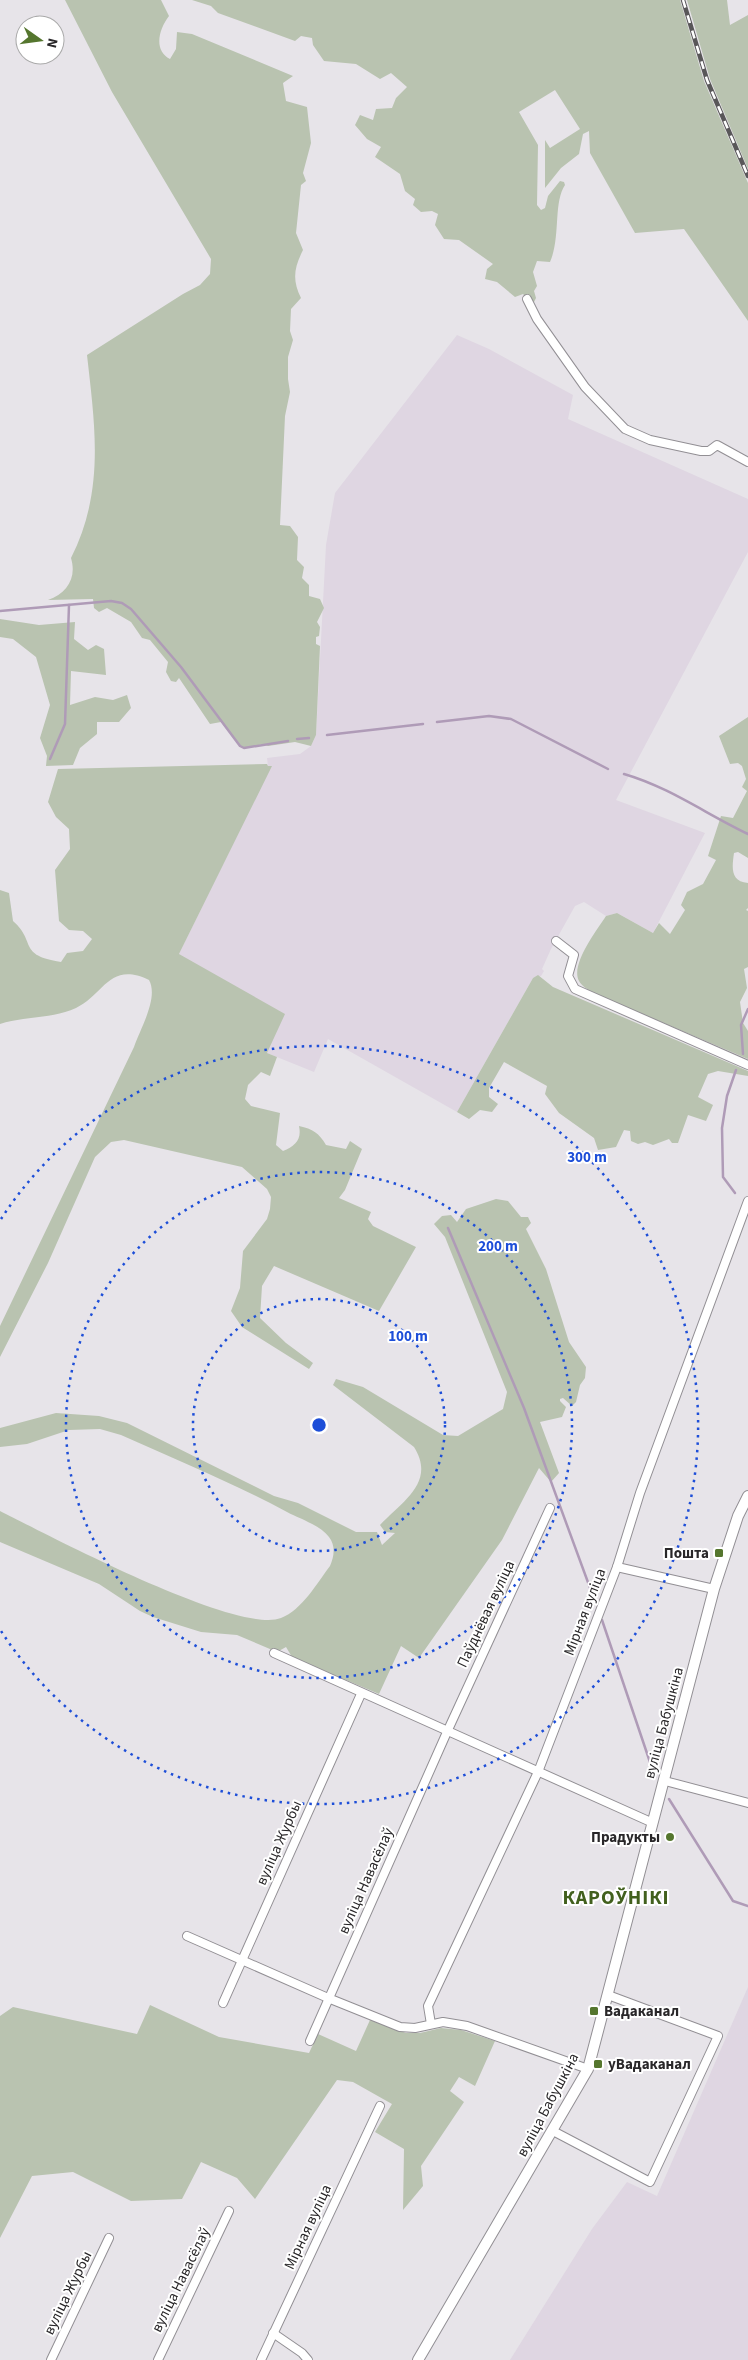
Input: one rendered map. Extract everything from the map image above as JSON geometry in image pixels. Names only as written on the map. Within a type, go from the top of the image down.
[{"type":"street","points":[[527,299],[536,319],[585,387],[625,429],[650,440],[701,451],[709,451],[717,445],[748,462]]},
{"type":"street","points":[[556,941],[574,955],[568,976],[575,989],[748,1065]]},
{"type":"street","name":"Мірная вуліца","points":[[431,2024],[428,2006],[538,1772],[617,1568],[640,1493],[748,1201]]},
{"type":"street","name":"вуліца Бабушкіна","points":[[418,2360],[553,2132],[588,2069],[714,1589],[738,1516],[748,1496]]},
{"type":"street","name":"Паўднёвая вуліца","points":[[447,1732],[550,1508]]},
{"type":"street","points":[[617,1568],[714,1589]]},
{"type":"street","points":[[274,1654],[653,1823]]},
{"type":"street","name":"вуліца Журбы","points":[[223,2003],[361,1694]]},
{"type":"street","name":"вуліца Навасёлаў","points":[[310,2041],[447,1732]]},
{"type":"street","points":[[665,1781],[748,1803]]},
{"type":"street","points":[[187,1936],[328,1998],[400,2027],[415,2028],[443,2022],[468,2026],[588,2069]]},
{"type":"street","points":[[553,2132],[650,2182],[718,2036],[608,1994]]},
{"type":"street","name":"Мірная вуліца","points":[[261,2360],[380,2106]]},
{"type":"street","name":"вуліца Навасёлаў","points":[[158,2360],[229,2211]]},
{"type":"street","name":"вуліца Журбы","points":[[51,2360],[109,2238]]},
{"type":"street","points":[[274,2333],[302,2353],[308,2360]]},
{"type":"shaded area","points":[[457,335],[489,349],[573,395],[568,419],[748,499],[748,552],[616,800],[705,833],[653,933],[617,913],[606,916],[584,902],[575,906],[551,949],[542,969],[544,971],[541,976],[533,978],[457,1112],[328,1039],[314,1072],[267,1053],[179,954],[271,766],[268,766],[267,758],[300,754],[311,746],[316,735],[326,545],[335,493]]},
{"type":"shaded area","points":[[748,1987],[748,2360],[510,2360],[592,2229],[627,2182],[657,2196]]},
{"type":"green space","points":[[65,0],[161,0],[169,16],[165,21],[159,39],[161,50],[170,59],[176,49],[177,32],[192,34],[293,76],[283,83],[286,101],[307,107],[311,143],[303,173],[306,181],[301,185],[296,233],[303,250],[295,274],[296,285],[301,298],[291,309],[290,331],[293,340],[288,357],[290,392],[285,416],[280,525],[290,526],[298,537],[297,560],[304,567],[302,578],[309,585],[309,596],[320,599],[324,608],[317,622],[320,627],[319,636],[316,637],[316,644],[320,646],[316,735],[311,746],[295,742],[268,746],[263,744],[244,748],[240,746],[221,722],[210,724],[179,678],[176,682],[171,681],[166,672],[168,662],[150,640],[142,638],[131,622],[107,608],[99,612],[94,608],[93,599],[48,600],[55,597],[69,584],[73,572],[71,558],[82,533],[93,483],[95,458],[93,407],[87,355],[200,285],[210,274],[211,259],[112,92]]},
{"type":"green space","points":[[192,0],[680,0],[704,81],[748,183],[748,321],[684,229],[635,233],[590,153],[589,131],[583,134],[579,154],[561,168],[545,188],[545,140],[550,148],[580,129],[555,90],[519,112],[538,145],[537,205],[541,210],[545,208],[548,196],[560,181],[564,182],[565,185],[559,201],[553,252],[550,262],[537,261],[533,272],[537,286],[534,291],[536,298],[534,302],[531,302],[523,294],[515,297],[497,282],[485,279],[487,269],[493,264],[459,240],[444,239],[435,225],[438,214],[432,211],[421,212],[413,205],[415,199],[405,191],[400,174],[375,157],[381,147],[367,139],[355,125],[360,115],[373,120],[376,109],[392,108],[396,98],[407,87],[391,73],[380,79],[356,64],[324,61],[313,45],[312,38],[301,36],[295,41],[218,13],[211,6]]},
{"type":"green space","points":[[687,0],[727,0],[730,25],[748,15],[748,169],[710,79]]},
{"type":"green space","points":[[0,619],[39,625],[75,622],[74,639],[88,650],[96,645],[104,649],[106,675],[71,671],[70,705],[95,697],[113,700],[127,695],[131,708],[119,722],[97,722],[97,734],[80,748],[73,765],[46,766],[47,756],[40,738],[50,705],[36,657],[13,639],[0,637]]},
{"type":"green space","points":[[748,717],[748,858],[738,852],[734,853],[733,868],[735,877],[738,880],[748,883],[748,908],[746,910],[748,911],[748,967],[744,969],[747,988],[740,1002],[743,1023],[748,1031],[748,1059],[591,992],[579,981],[577,974],[581,957],[606,916],[617,913],[653,933],[659,923],[670,934],[685,910],[681,905],[687,892],[703,884],[716,860],[708,856],[721,816],[733,818],[747,791],[742,787],[746,779],[742,766],[738,763],[730,764],[719,736]]},
{"type":"green space","points":[[267,764],[272,766],[179,954],[285,1014],[267,1053],[277,1057],[270,1076],[261,1072],[248,1085],[245,1099],[251,1106],[280,1113],[276,1145],[283,1151],[294,1145],[298,1139],[299,1126],[315,1132],[326,1145],[346,1149],[350,1141],[362,1149],[345,1190],[339,1198],[371,1212],[368,1219],[373,1226],[416,1247],[379,1311],[274,1266],[262,1286],[260,1318],[286,1343],[313,1363],[309,1369],[242,1327],[231,1311],[240,1288],[243,1251],[267,1219],[270,1209],[271,1197],[267,1189],[242,1167],[124,1140],[111,1142],[95,1157],[48,1263],[0,1357],[0,1326],[134,1047],[148,1014],[152,996],[149,980],[136,975],[125,975],[116,977],[108,982],[86,1002],[67,1012],[0,1024],[0,890],[9,893],[13,921],[33,951],[38,956],[61,962],[67,953],[83,951],[92,939],[83,931],[69,930],[59,921],[55,870],[70,849],[69,829],[56,817],[48,802],[58,769]]},
{"type":"green space","points":[[538,975],[553,987],[748,1071],[748,1076],[718,1071],[708,1074],[698,1097],[713,1105],[706,1121],[688,1115],[678,1143],[672,1143],[669,1139],[653,1145],[645,1142],[638,1144],[631,1141],[630,1131],[624,1130],[616,1147],[598,1150],[594,1138],[559,1113],[545,1094],[547,1086],[504,1062],[489,1088],[489,1097],[498,1104],[492,1112],[480,1110],[469,1119],[457,1112],[533,978]]},
{"type":"green space","points":[[496,1199],[508,1201],[521,1217],[528,1217],[531,1223],[526,1229],[546,1269],[569,1342],[586,1367],[585,1378],[580,1385],[576,1402],[572,1406],[563,1398],[560,1399],[566,1407],[562,1417],[540,1422],[559,1473],[551,1482],[539,1468],[502,1540],[419,1658],[401,1646],[379,1694],[292,1657],[286,1647],[277,1652],[237,1635],[201,1632],[153,1617],[140,1611],[99,1584],[0,1542],[0,1511],[98,1560],[185,1598],[225,1612],[258,1619],[281,1618],[289,1614],[302,1603],[330,1566],[334,1552],[333,1544],[329,1537],[320,1529],[226,1481],[121,1435],[100,1429],[69,1430],[27,1444],[0,1447],[0,1428],[56,1413],[99,1416],[127,1423],[274,1496],[298,1503],[356,1532],[377,1532],[382,1545],[395,1533],[385,1532],[380,1525],[414,1490],[419,1481],[421,1471],[420,1459],[414,1447],[333,1385],[336,1379],[363,1387],[443,1435],[458,1436],[503,1409],[507,1392],[445,1237],[434,1224],[442,1216],[451,1215],[457,1222],[466,1209]]},
{"type":"green space","points":[[150,2005],[219,2037],[309,2053],[318,2034],[356,2051],[370,2020],[406,2033],[420,2033],[441,2028],[461,2030],[495,2041],[475,2086],[459,2077],[450,2091],[464,2102],[421,2166],[423,2186],[403,2210],[404,2149],[375,2132],[392,2104],[353,2082],[337,2080],[255,2199],[237,2178],[201,2162],[182,2199],[131,2201],[73,2172],[32,2176],[0,2238],[0,2016],[13,2007],[137,2034]]},
{"type":"waterway","points":[[0,611],[111,601],[122,603],[131,609],[181,667],[240,746],[244,748],[288,741]]},
{"type":"waterway","points":[[50,759],[65,724],[69,605]]},
{"type":"waterway","points":[[437,722],[489,716],[511,719],[608,769]]},
{"type":"waterway","points":[[327,735],[423,724]]},
{"type":"waterway","points":[[297,739],[309,738]]},
{"type":"waterway","points":[[624,774],[641,779],[672,793],[748,834]]},
{"type":"waterway","points":[[743,1054],[741,1025],[748,1009]]},
{"type":"waterway","points":[[735,1193],[723,1177],[722,1128],[727,1096],[736,1070]]},
{"type":"waterway","points":[[448,1228],[524,1408],[593,1596]]},
{"type":"waterway","points":[[602,1620],[655,1777]]},
{"type":"waterway","points":[[669,1799],[733,1901],[748,1906]]},
{"type":"railway","points":[[683,0],[707,80],[748,176]]},
{"type":"place","name":"Пошта","points":[[719,1553]]},
{"type":"place","name":"Прадукты","points":[[670,1837]]},
{"type":"place","name":"Вадаканал","points":[[594,2011]]},
{"type":"place","name":"уВадаканал","points":[[598,2064]]},
{"type":"district","name":"КАРОЎНІКІ","points":[[616,1898]]}]
